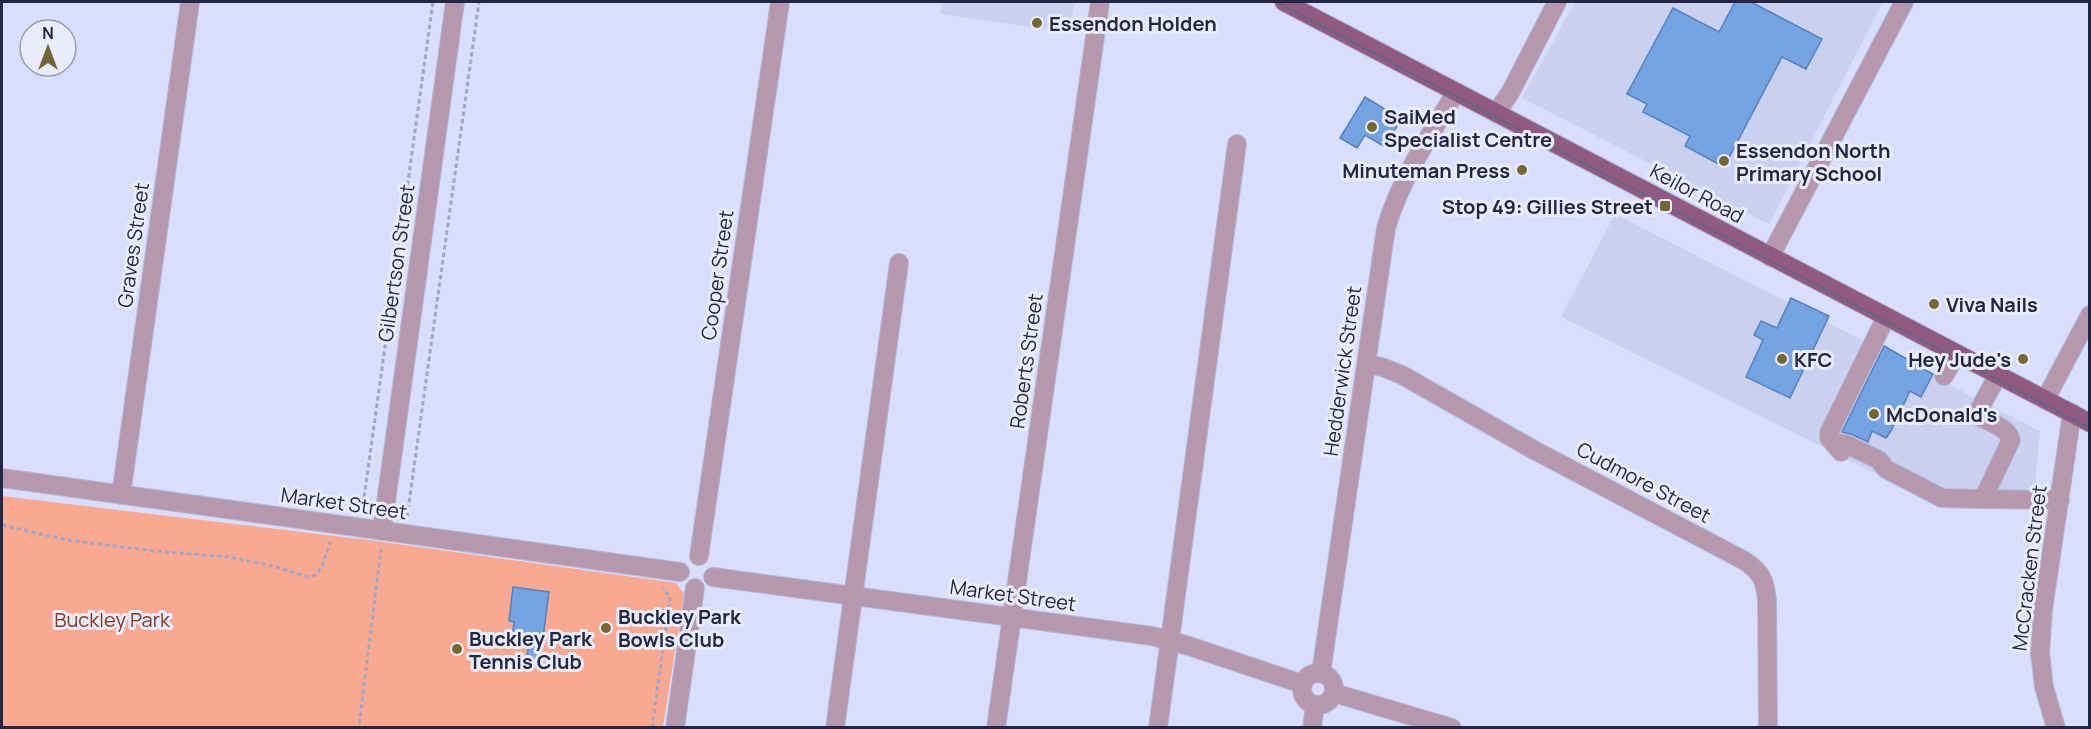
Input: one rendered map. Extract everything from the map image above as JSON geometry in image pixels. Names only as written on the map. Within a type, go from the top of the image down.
[{"type":"main road","name":"Keilor Road","points":[[1284,2],[2090,423]]},
{"type":"street","name":"Graves Street","points":[[122,495],[190,2]]},
{"type":"street","name":"Gilbertson Street","points":[[381,540],[455,2]]},
{"type":"street","name":"Cooper Street","points":[[699,556],[780,2]]},
{"type":"street","name":"Roberts Street","points":[[996,728],[1100,2]]},
{"type":"street","points":[[1496,113],[1510,93],[1557,2]]},
{"type":"street","points":[[1770,256],[1904,2]]},
{"type":"street","name":"Hedderwick Street","points":[[1321,673],[1383,244],[1390,214],[1413,167],[1456,92]]},
{"type":"street","points":[[1158,728],[1237,144]]},
{"type":"street","points":[[834,728],[899,263]]},
{"type":"street","points":[[2045,400],[2090,315]]},
{"type":"street","points":[[1886,317],[1829,433],[1829,438],[1841,452],[1875,469],[1886,469],[1950,500],[2060,500]]},
{"type":"street","points":[[1944,376],[1957,354]]},
{"type":"street","name":"Cudmore Street","points":[[1366,364],[1382,367],[1402,375],[1534,450],[1745,561],[1756,569],[1763,581],[1767,601],[1768,728]]},
{"type":"street","points":[[1983,499],[2011,440],[2010,434],[2004,429],[1976,415],[1998,375]]},
{"type":"street","name":"McCracken Street","points":[[2056,728],[2044,687],[2040,652],[2043,610],[2072,413]]},
{"type":"street","name":"Market Street","points":[[2,478],[122,495],[381,540],[680,572]]},
{"type":"street","points":[[699,556],[705,558],[713,570],[707,585],[695,588],[684,582],[680,572],[688,558],[699,556]]},
{"type":"street","name":"Market Street","points":[[712,577],[1152,636],[1302,684]]},
{"type":"street","points":[[675,728],[695,588]]},
{"type":"street","points":[[1321,673],[1333,683],[1334,693],[1325,704],[1315,705],[1304,697],[1302,684],[1308,676],[1321,673]]},
{"type":"street","points":[[1334,693],[1452,728]]},
{"type":"street","points":[[1312,728],[1315,705]]},
{"type":"path","points":[[2,525],[67,540],[154,551],[230,557],[308,577],[315,575],[322,567],[330,542],[340,543]]},
{"type":"path","points":[[381,540],[392,550]]},
{"type":"path","points":[[363,728],[359,727],[381,540]]},
{"type":"path","points":[[652,586],[664,588],[670,597],[652,728]]},
{"type":"shaded area","name":"Essendon Holden","points":[[942,2],[1075,2],[1068,32],[941,14]]},
{"type":"shaded area","name":"Essendon North Primary School","points":[[1575,2],[1883,2],[1769,224],[1522,98]]},
{"type":"shaded area","points":[[1615,214],[2040,431],[2033,507],[1948,509],[1561,317]]},
{"type":"green space","name":"Buckley Park","points":[[2,496],[376,541],[676,583],[684,594],[663,727],[2,728]]},
{"type":"building","points":[[1735,2],[1751,2],[1822,39],[1806,69],[1782,57],[1724,167],[1685,146],[1690,136],[1643,112],[1647,104],[1627,94],[1673,8],[1719,32]]},
{"type":"building","name":"SaiMed Specialist Centre","points":[[1365,97],[1401,119],[1385,147],[1365,135],[1357,148],[1340,138]]},
{"type":"building","name":"KFC","points":[[1791,298],[1829,316],[1790,398],[1746,377],[1763,340],[1754,335],[1761,321],[1777,328]]},
{"type":"building","name":"McDonald's","points":[[1884,346],[1933,374],[1921,397],[1910,391],[1886,438],[1872,431],[1868,442],[1842,432]]},
{"type":"building","points":[[513,587],[549,592],[540,660],[527,658],[529,639],[512,637],[514,622],[509,621]]},
{"type":"tram line","points":[[1276,2],[2090,428]]},
{"type":"place","name":"Essendon Holden","points":[[1037,23]]},
{"type":"place","name":"SaiMed Specialist Centre","points":[[1372,127]]},
{"type":"place","name":"Essendon North Primary School","points":[[1724,161]]},
{"type":"place","name":"Minuteman Press","points":[[1522,170]]},
{"type":"place","name":"Stop 49: Gillies Street","points":[[1665,206]]},
{"type":"place","name":"Viva Nails","points":[[1934,304]]},
{"type":"place","name":"KFC","points":[[1782,359]]},
{"type":"place","name":"Hey Jude's","points":[[2023,359]]},
{"type":"place","name":"McDonald's","points":[[1874,414]]},
{"type":"place","name":"Buckley Park Bowls Club","points":[[606,628]]},
{"type":"place","name":"Buckley Park Tennis Club","points":[[457,649]]}]
